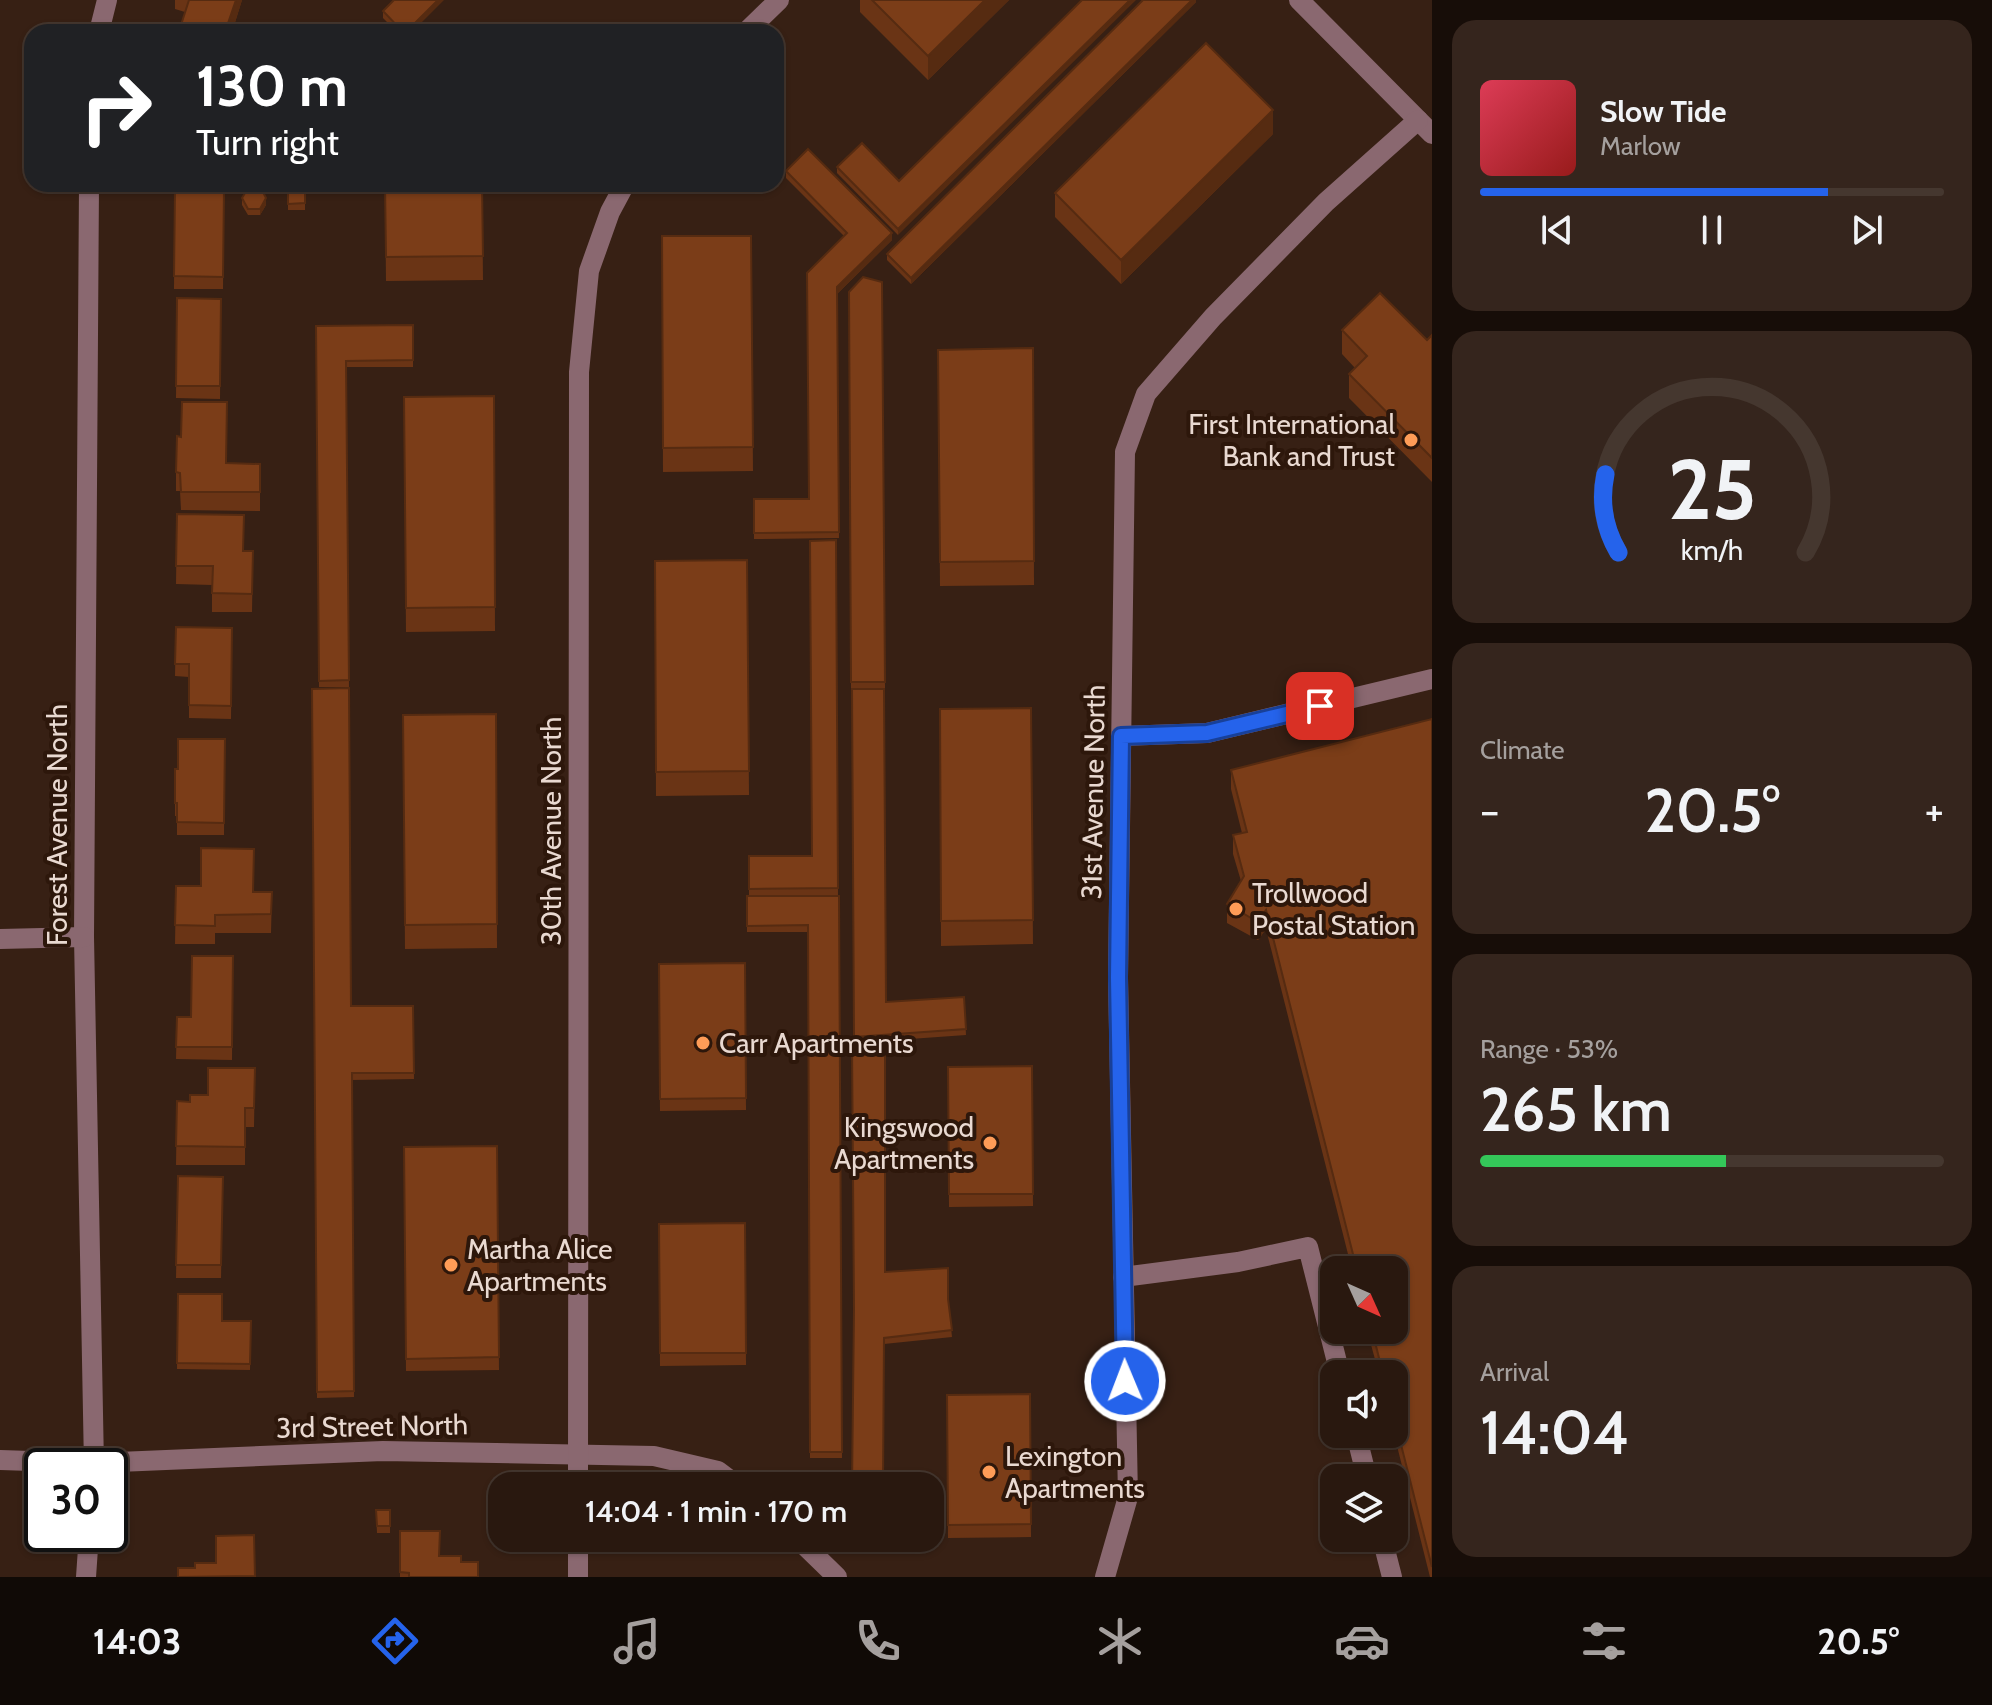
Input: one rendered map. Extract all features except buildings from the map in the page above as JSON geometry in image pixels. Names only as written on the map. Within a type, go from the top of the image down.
[{"type":"street","points":[[101,24],[107,0]]},
{"type":"street","points":[[754,24],[779,0]]},
{"type":"street","points":[[1299,0],[1425,127]]},
{"type":"street","name":"31st Avenue North","points":[[1105,1577],[1128,1497],[1118,978],[1125,452],[1146,394],[1213,317],[1315,213],[1425,127]]},
{"type":"street","name":"Forest Avenue North","points":[[89,192],[84,937],[94,1448]]},
{"type":"street","name":"30th Avenue North","points":[[578,1472],[579,372],[589,271],[610,212],[621,192]]},
{"type":"street","points":[[1121,736],[1207,733],[1432,679]]},
{"type":"street","points":[[0,939],[84,937]]},
{"type":"street","points":[[1123,1277],[1238,1262],[1308,1247],[1336,1360]]},
{"type":"street","name":"3rd Street North","points":[[128,1463],[383,1451],[654,1456],[719,1472]]},
{"type":"street","name":"3rd Street North","points":[[0,1460],[24,1461]]},
{"type":"street","points":[[86,1577],[88,1552]]},
{"type":"street","points":[[578,1552],[578,1577]]},
{"type":"street","points":[[811,1552],[837,1577]]},
{"type":"street","points":[[1386,1552],[1392,1577]]},
{"type":"place","name":"First International Bank and Trust","points":[[1411,440]]},
{"type":"place","name":"Trollwood Postal Station","points":[[1236,909]]},
{"type":"place","name":"Carr Apartments","points":[[703,1043]]},
{"type":"place","name":"Kingswood Apartments","points":[[990,1143]]},
{"type":"place","name":"Martha Alice Apartments","points":[[451,1265]]},
{"type":"place","name":"Lexington Apartments","points":[[989,1472]]},
{"type":"route","points":[[1125,1381],[1118,978],[1121,736],[1207,733],[1320,706]]}]
